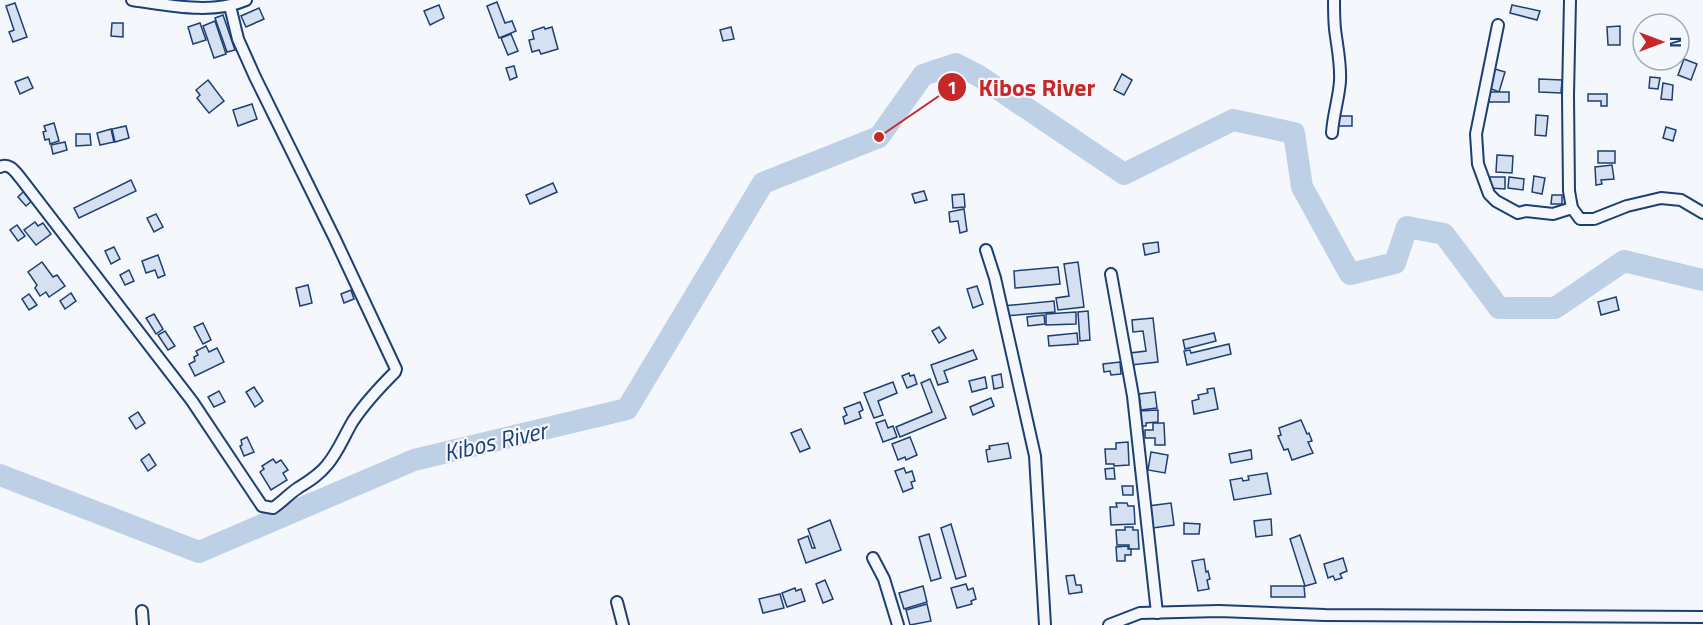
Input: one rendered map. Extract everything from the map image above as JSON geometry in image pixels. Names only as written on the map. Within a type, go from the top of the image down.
[{"type":"street","points":[[132,0],[194,7],[230,6],[246,0]]},
{"type":"street","points":[[1332,133],[1340,80],[1334,0]]},
{"type":"street","points":[[1570,0],[1568,95],[1569,191],[1572,208],[1580,219],[1588,220],[1644,201],[1669,198],[1681,200],[1703,213]]},
{"type":"street","points":[[0,167],[8,166],[22,180],[192,401],[262,506],[273,508],[280,504],[326,466],[372,396],[396,369],[255,77],[238,39],[230,6]]},
{"type":"street","points":[[1498,25],[1476,134],[1478,164],[1489,194],[1496,201],[1518,213],[1526,211],[1553,214],[1572,208]]},
{"type":"street","points":[[986,250],[995,278],[1035,456],[1045,625]]},
{"type":"street","points":[[1111,274],[1133,396],[1157,613]]},
{"type":"street","points":[[873,558],[884,579],[898,625]]},
{"type":"street","points":[[617,602],[623,625]]},
{"type":"street","points":[[142,611],[143,625]]},
{"type":"street","points":[[1109,625],[1140,613],[1219,611],[1325,615],[1703,617]]},
{"type":"building","points":[[497,2],[505,23],[512,21],[516,31],[499,38],[487,6]]},
{"type":"building","points":[[15,3],[27,37],[13,42],[9,32],[14,30],[6,6]]},
{"type":"building","points":[[439,5],[444,18],[430,25],[424,11]]},
{"type":"building","points":[[1512,5],[1540,11],[1537,20],[1510,13]]},
{"type":"building","points":[[259,8],[264,19],[246,27],[241,16]]},
{"type":"building","points":[[223,15],[235,50],[227,52],[215,18]]},
{"type":"building","points":[[215,21],[226,54],[214,58],[203,26]]},
{"type":"building","points":[[112,23],[123,23],[123,37],[111,36]]},
{"type":"building","points":[[200,23],[206,40],[193,44],[188,27]]},
{"type":"building","points":[[1620,26],[1620,45],[1608,45],[1607,27]]},
{"type":"building","points":[[544,27],[545,29],[552,27],[558,49],[541,54],[539,50],[532,52],[529,40],[534,39],[532,31]]},
{"type":"building","points":[[731,27],[734,39],[723,41],[720,30]]},
{"type":"building","points":[[511,34],[518,51],[508,55],[501,38]]},
{"type":"building","points":[[1691,62],[1697,64],[1691,80],[1678,75],[1679,72],[1691,72]]},
{"type":"building","points":[[514,66],[517,77],[510,80],[506,68]]},
{"type":"building","points":[[1495,69],[1505,72],[1499,92],[1489,88]]},
{"type":"building","points":[[1122,74],[1132,80],[1124,95],[1114,90]]},
{"type":"building","points":[[28,77],[33,88],[20,94],[15,82]]},
{"type":"building","points":[[1650,77],[1660,78],[1658,89],[1649,88]]},
{"type":"building","points":[[1539,79],[1562,80],[1561,93],[1539,92]]},
{"type":"building","points":[[208,80],[224,101],[209,113],[197,98],[200,95],[196,90]]},
{"type":"building","points":[[1663,83],[1673,85],[1672,100],[1661,99]]},
{"type":"building","points":[[1489,92],[1509,92],[1509,102],[1489,102]]},
{"type":"building","points":[[1588,94],[1607,94],[1607,106],[1601,106],[1601,101],[1588,101]]},
{"type":"building","points":[[252,104],[257,119],[238,126],[233,110]]},
{"type":"building","points":[[1536,115],[1548,116],[1546,136],[1535,135]]},
{"type":"building","points":[[1339,116],[1352,116],[1352,126],[1339,126]]},
{"type":"building","points":[[54,123],[59,141],[50,144],[49,139],[45,140],[44,126]]},
{"type":"building","points":[[126,126],[129,138],[115,142],[112,129]]},
{"type":"building","points":[[1666,127],[1676,130],[1673,141],[1663,138]]},
{"type":"building","points":[[111,129],[114,142],[100,145],[97,133]]},
{"type":"building","points":[[76,134],[90,134],[91,145],[76,146]]},
{"type":"building","points":[[65,142],[67,150],[53,154],[51,145]]},
{"type":"building","points":[[1598,151],[1615,151],[1615,163],[1598,163]]},
{"type":"building","points":[[1497,155],[1513,156],[1512,173],[1496,172]]},
{"type":"building","points":[[1612,165],[1614,179],[1601,180],[1602,184],[1596,185],[1595,167]]},
{"type":"building","points":[[1534,176],[1545,178],[1542,194],[1532,192]]},
{"type":"building","points":[[1490,177],[1505,177],[1505,189],[1490,188]]},
{"type":"building","points":[[1509,177],[1524,179],[1523,190],[1508,188]]},
{"type":"building","points":[[131,180],[136,191],[79,218],[74,208]]},
{"type":"building","points":[[553,183],[557,192],[530,204],[526,195]]},
{"type":"building","points":[[25,190],[33,200],[26,206],[18,197]]},
{"type":"building","points":[[924,191],[927,200],[915,203],[912,194]]},
{"type":"building","points":[[964,194],[965,207],[953,208],[952,195]]},
{"type":"building","points":[[1552,195],[1562,195],[1562,204],[1551,204]]},
{"type":"building","points":[[964,209],[967,231],[960,233],[958,221],[950,222],[949,212]]},
{"type":"building","points":[[156,214],[163,227],[154,232],[147,218]]},
{"type":"building","points":[[35,222],[38,226],[43,223],[51,234],[36,245],[24,230]]},
{"type":"building","points":[[17,225],[25,236],[18,241],[10,230]]},
{"type":"building","points":[[1158,242],[1159,252],[1145,255],[1143,244]]},
{"type":"building","points":[[114,247],[120,259],[111,264],[105,251]]},
{"type":"building","points":[[158,255],[165,275],[158,278],[155,270],[146,273],[142,261]]},
{"type":"building","points":[[42,262],[53,277],[57,275],[65,286],[49,297],[46,292],[40,296],[35,288],[37,285],[28,272]]},
{"type":"building","points":[[1078,262],[1084,307],[1058,310],[1056,298],[1069,296],[1064,264]]},
{"type":"building","points":[[1058,267],[1060,284],[1015,288],[1014,271]]},
{"type":"building","points":[[129,270],[134,281],[125,285],[120,275]]},
{"type":"building","points":[[308,285],[312,303],[300,306],[296,288]]},
{"type":"building","points":[[977,286],[983,304],[973,308],[967,289]]},
{"type":"building","points":[[351,290],[354,299],[344,303],[341,294]]},
{"type":"building","points":[[71,293],[76,301],[65,309],[60,301]]},
{"type":"building","points":[[29,294],[37,305],[29,310],[22,299]]},
{"type":"building","points":[[1616,297],[1619,310],[1601,315],[1598,302]]},
{"type":"building","points":[[1054,301],[1055,312],[1004,316],[1003,306]]},
{"type":"building","points":[[1088,311],[1090,340],[1080,341],[1078,312]]},
{"type":"building","points":[[1076,312],[1076,324],[1046,325],[1046,314]]},
{"type":"building","points":[[154,314],[163,329],[156,334],[146,318]]},
{"type":"building","points":[[1044,315],[1045,324],[1028,326],[1027,317]]},
{"type":"building","points":[[1153,318],[1158,362],[1131,365],[1130,353],[1146,351],[1143,331],[1133,332],[1132,320]]},
{"type":"building","points":[[203,323],[211,340],[203,344],[194,327]]},
{"type":"building","points":[[939,327],[946,338],[939,343],[932,331]]},
{"type":"building","points":[[165,331],[175,346],[168,350],[158,335]]},
{"type":"building","points":[[1077,333],[1078,344],[1049,346],[1048,336]]},
{"type":"building","points":[[1214,333],[1216,341],[1185,349],[1183,340]]},
{"type":"building","points":[[1229,344],[1231,354],[1187,365],[1184,351],[1190,350],[1191,353]]},
{"type":"building","points":[[206,346],[209,352],[217,348],[224,362],[195,376],[189,364],[195,361],[194,357],[198,355],[196,351]]},
{"type":"building","points":[[973,350],[977,359],[944,371],[948,382],[938,385],[931,365]]},
{"type":"building","points":[[1120,362],[1121,374],[1111,375],[1110,371],[1104,372],[1103,364]]},
{"type":"building","points":[[909,373],[910,376],[914,375],[917,384],[907,388],[902,376]]},
{"type":"building","points":[[1001,374],[1003,387],[994,389],[992,376]]},
{"type":"building","points":[[985,377],[987,388],[972,392],[969,381]]},
{"type":"building","points":[[930,379],[946,418],[900,437],[896,427],[932,412],[921,383]]},
{"type":"building","points":[[893,382],[897,393],[878,401],[883,415],[874,418],[864,393]]},
{"type":"building","points":[[254,387],[263,401],[255,407],[246,392]]},
{"type":"building","points":[[1214,388],[1218,409],[1194,414],[1192,401],[1199,399],[1198,395],[1208,393],[1207,389]]},
{"type":"building","points":[[219,391],[225,402],[214,407],[208,397]]},
{"type":"building","points":[[1155,392],[1157,408],[1141,410],[1139,394]]},
{"type":"building","points":[[991,398],[994,406],[973,415],[970,407]]},
{"type":"building","points":[[860,402],[863,410],[859,412],[861,418],[845,424],[843,417],[847,415],[844,408]]},
{"type":"building","points":[[1158,410],[1158,422],[1139,426],[1138,411]]},
{"type":"building","points":[[138,412],[145,423],[136,429],[129,418]]},
{"type":"building","points":[[885,420],[888,428],[893,426],[897,437],[883,442],[876,423]]},
{"type":"building","points":[[1301,420],[1312,441],[1308,442],[1313,453],[1292,460],[1288,449],[1284,450],[1278,436],[1281,435],[1279,428]]},
{"type":"building","points":[[1153,423],[1164,423],[1165,445],[1155,445],[1155,438],[1145,438],[1145,430],[1153,430]]},
{"type":"building","points":[[801,429],[810,448],[800,452],[791,433]]},
{"type":"building","points":[[247,437],[254,452],[244,456],[240,446],[242,445],[241,440]]},
{"type":"building","points":[[910,437],[917,455],[906,460],[905,457],[898,460],[892,444]]},
{"type":"building","points":[[1128,442],[1129,465],[1106,464],[1105,449],[1116,449],[1116,443]]},
{"type":"building","points":[[1008,443],[1011,458],[988,462],[986,450],[990,449],[989,446]]},
{"type":"building","points":[[1251,450],[1252,459],[1231,463],[1229,454]]},
{"type":"building","points":[[1151,452],[1168,455],[1165,473],[1148,470]]},
{"type":"building","points":[[149,454],[156,465],[148,471],[141,460]]},
{"type":"building","points":[[273,459],[276,463],[281,460],[288,470],[283,473],[287,480],[271,490],[260,472],[264,469],[262,466]]},
{"type":"building","points":[[904,468],[906,473],[912,471],[915,481],[911,482],[913,488],[903,492],[895,471]]},
{"type":"building","points":[[1114,468],[1115,479],[1106,479],[1105,469]]},
{"type":"building","points":[[1267,473],[1271,494],[1234,500],[1230,480],[1242,478],[1243,481],[1249,480],[1248,476]]},
{"type":"building","points":[[1122,486],[1133,486],[1133,495],[1123,495]]},
{"type":"building","points":[[1116,503],[1127,503],[1128,506],[1134,506],[1135,524],[1111,525],[1110,507],[1117,507]]},
{"type":"building","points":[[1171,503],[1174,525],[1153,528],[1148,506]]},
{"type":"building","points":[[1271,519],[1272,535],[1256,537],[1254,521]]},
{"type":"building","points":[[830,520],[841,550],[806,563],[798,540],[808,536],[812,548],[815,548],[808,529]]},
{"type":"building","points":[[1184,523],[1200,524],[1199,534],[1184,534]]},
{"type":"building","points":[[951,524],[966,576],[956,579],[941,528]]},
{"type":"building","points":[[1125,527],[1138,530],[1139,549],[1129,549],[1129,545],[1117,545],[1116,530],[1125,530]]},
{"type":"building","points":[[929,534],[941,578],[931,581],[919,537]]},
{"type":"building","points":[[1300,535],[1316,583],[1305,586],[1290,539]]},
{"type":"building","points":[[1128,546],[1128,549],[1131,549],[1131,555],[1125,555],[1125,561],[1117,561],[1116,547]]},
{"type":"building","points":[[1343,558],[1347,571],[1340,574],[1342,578],[1335,580],[1333,576],[1328,578],[1324,564]]},
{"type":"building","points":[[1204,559],[1206,572],[1208,571],[1210,579],[1207,580],[1209,589],[1198,591],[1192,561]]},
{"type":"building","points":[[1074,575],[1076,585],[1081,585],[1082,592],[1069,594],[1066,576]]},
{"type":"building","points":[[825,580],[833,599],[823,603],[816,584]]},
{"type":"building","points":[[966,584],[968,590],[973,588],[976,599],[971,601],[972,604],[957,608],[951,588]]},
{"type":"building","points":[[923,586],[927,602],[904,609],[899,593]]},
{"type":"building","points":[[1271,586],[1304,586],[1305,597],[1271,597]]},
{"type":"building","points":[[795,588],[796,591],[801,589],[805,601],[787,607],[782,593]]},
{"type":"building","points":[[780,594],[784,608],[763,613],[759,599]]},
{"type":"building","points":[[927,604],[931,621],[910,625],[906,610]]},
{"type":"waterway","name":"Kibos River","points":[[0,475],[199,552],[414,460],[627,409],[763,183],[879,137],[923,75],[956,64],[979,76],[1124,174],[1233,120],[1294,133],[1302,187],[1350,274],[1395,263],[1407,227],[1444,234],[1499,308],[1555,308],[1624,261],[1703,280]]},
{"type":"place","name":"Kibos River","points":[[879,137]]}]
